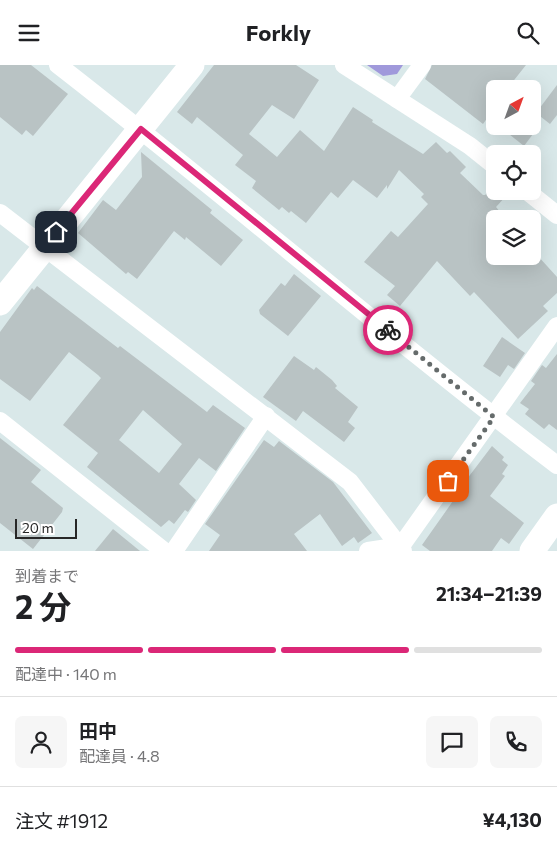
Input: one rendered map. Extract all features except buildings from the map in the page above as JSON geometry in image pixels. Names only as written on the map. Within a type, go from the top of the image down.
[{"type":"street","points":[[58,65],[141,129],[494,417],[557,465]]},
{"type":"street","points":[[0,303],[192,65]]},
{"type":"street","points":[[344,65],[470,146],[486,159]]},
{"type":"street","points":[[397,99],[422,65]]},
{"type":"street","points":[[538,200],[557,215]]},
{"type":"street","points":[[0,213],[350,482],[402,549]]},
{"type":"street","points":[[402,549],[557,326]]},
{"type":"street","points":[[174,551],[266,416]]},
{"type":"street","points":[[0,421],[164,551]]},
{"type":"street","points":[[532,551],[557,515]]},
{"type":"street","points":[[368,551],[402,549]]},
{"type":"shaded area","points":[[367,65],[403,65],[397,74],[383,76]]},
{"type":"way so far","points":[[388,330],[494,417],[448,481]]},
{"type":"route","points":[[56,232],[141,129],[388,330]]}]
